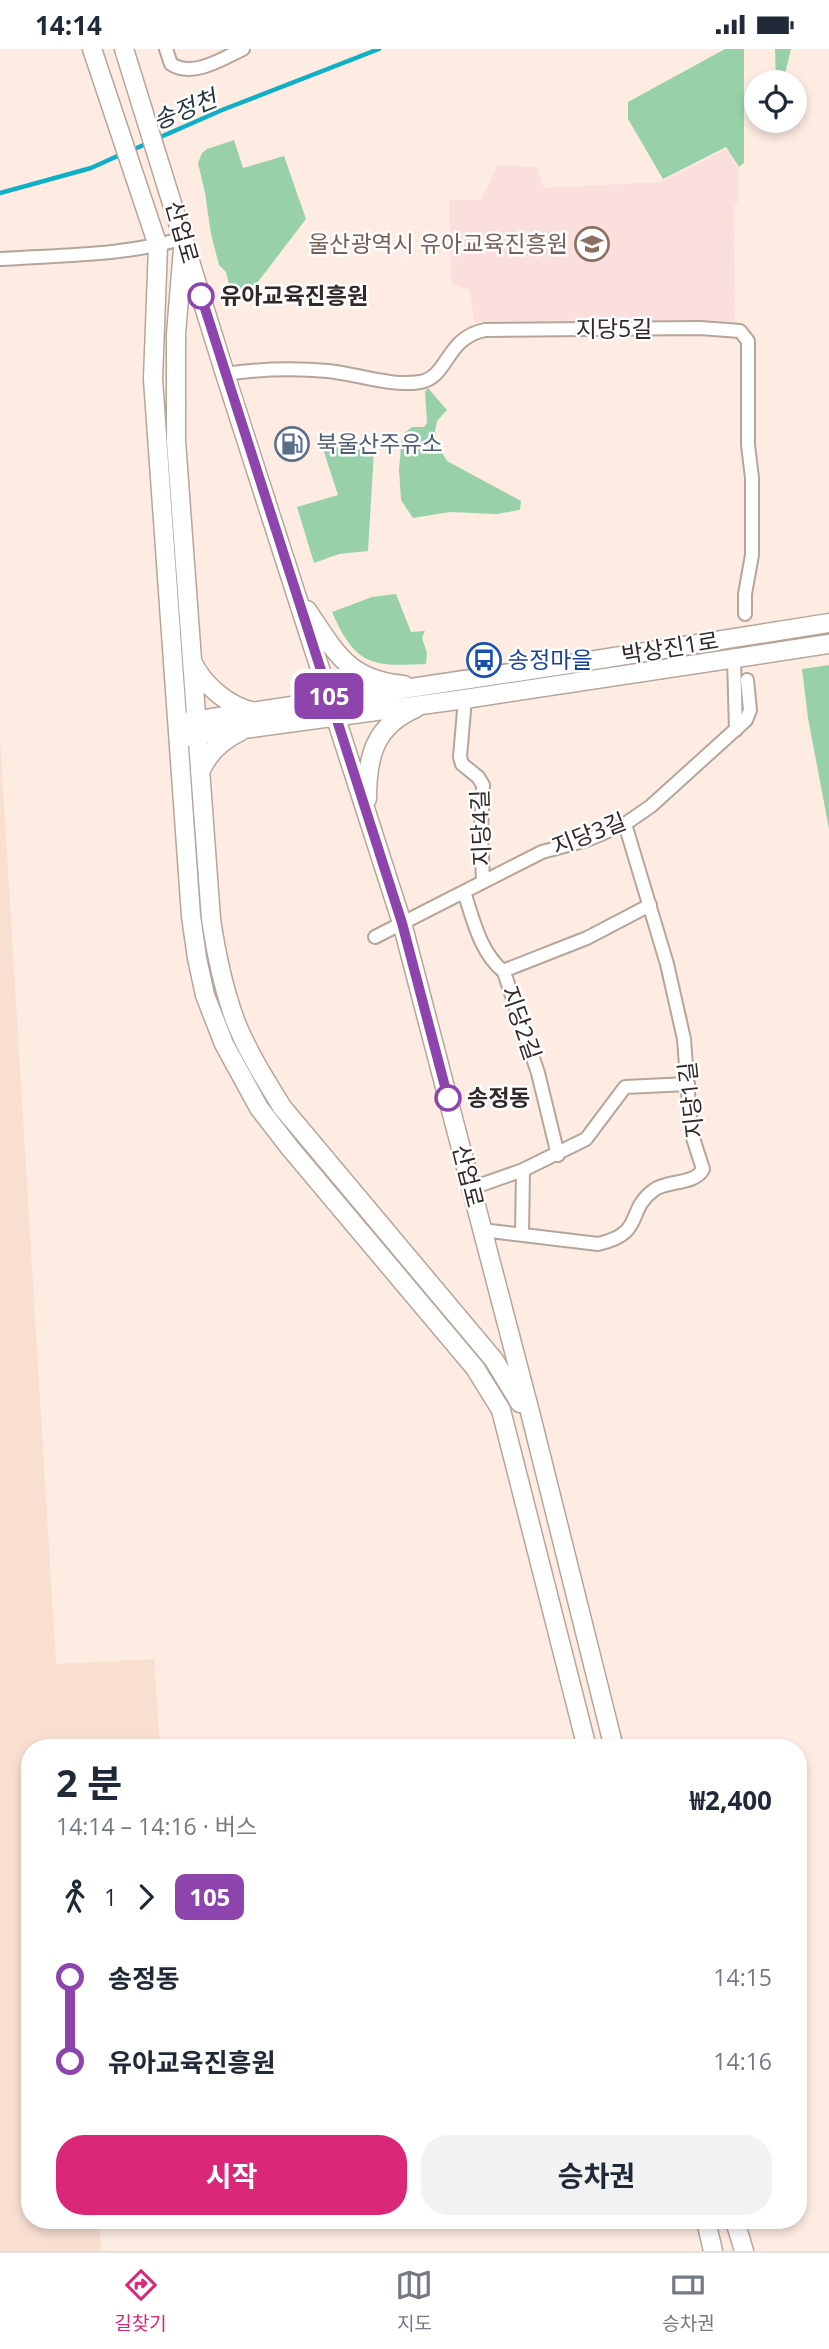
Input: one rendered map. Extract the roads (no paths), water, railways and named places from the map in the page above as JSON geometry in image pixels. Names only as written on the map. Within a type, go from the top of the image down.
[{"type":"main road","name":"산업로","points":[[92,49],[158,246]]},
{"type":"main road","name":"산업로","points":[[128,55],[225,374],[402,923],[534,1428],[612,1739]]},
{"type":"main road","points":[[184,238],[176,334],[178,491],[216,957],[236,1022],[256,1065],[282,1107],[494,1360],[534,1428]]},
{"type":"main road","points":[[158,246],[153,379],[191,916],[205,995],[224,1044],[259,1108],[475,1368],[501,1410],[585,1739]]},
{"type":"main road","points":[[296,593],[331,646],[342,660],[356,671],[376,680],[418,686]]},
{"type":"main road","name":"박상진1로","points":[[333,709],[418,686],[829,623]]},
{"type":"main road","name":"박상진1로","points":[[179,730],[333,709],[465,699],[829,643]]},
{"type":"main road","points":[[191,659],[200,674],[254,720],[217,747],[204,762],[200,772]]},
{"type":"main road","points":[[367,813],[368,770],[375,744],[390,723],[424,704]]},
{"type":"main road","points":[[705,2229],[708,2251]]},
{"type":"main road","points":[[706,2229],[713,2251]]},
{"type":"main road","points":[[734,2229],[738,2251]]},
{"type":"main road","points":[[736,2229],[744,2251]]},
{"type":"street","points":[[166,49],[171,64],[190,69],[203,67],[243,49]]},
{"type":"street","points":[[0,258],[133,250],[184,238]]},
{"type":"street","name":"지당5길","points":[[225,374],[298,370],[413,383],[430,380],[458,343],[465,337],[485,330],[713,328],[740,331],[748,341],[748,445],[752,478],[752,555],[745,594],[745,614]]},
{"type":"street","points":[[734,658],[736,730]]},
{"type":"street","name":"지당3길","points":[[375,937],[542,852],[587,840],[625,824],[651,806],[746,720],[750,710],[747,680]]},
{"type":"street","name":"지당4길","points":[[465,699],[460,758],[462,764],[478,777],[483,785],[483,882]]},
{"type":"street","name":"지당1길","points":[[482,1230],[598,1244],[612,1241],[632,1225],[642,1200],[652,1191],[660,1186],[692,1179],[703,1169],[691,1132],[684,1038],[667,964],[625,824]]},
{"type":"street","name":"지당2길","points":[[464,892],[484,950],[492,962],[504,972],[538,1073],[558,1155]]},
{"type":"street","name":"지당2길","points":[[504,972],[554,949],[587,938],[650,905]]},
{"type":"street","points":[[472,1188],[558,1155],[586,1139],[625,1087],[688,1084]]},
{"type":"street","points":[[522,1235],[523,1170]]},
{"type":"waterway","name":"송정천","points":[[156,139],[222,110],[379,49]]},
{"type":"waterway","name":"송정천","points":[[130,151],[148,143]]},
{"type":"waterway","name":"송정천","points":[[0,193],[91,168],[122,154]]},
{"type":"place","name":"울산광역시 유아교육진흥원","points":[[592,244]]},
{"type":"place","name":"유아교육진흥원","points":[[201,296]]},
{"type":"place","name":"북울산주유소","points":[[292,444]]},
{"type":"place","name":"송정마을","points":[[484,660]]},
{"type":"place","name":"송정동","points":[[448,1098]]}]
